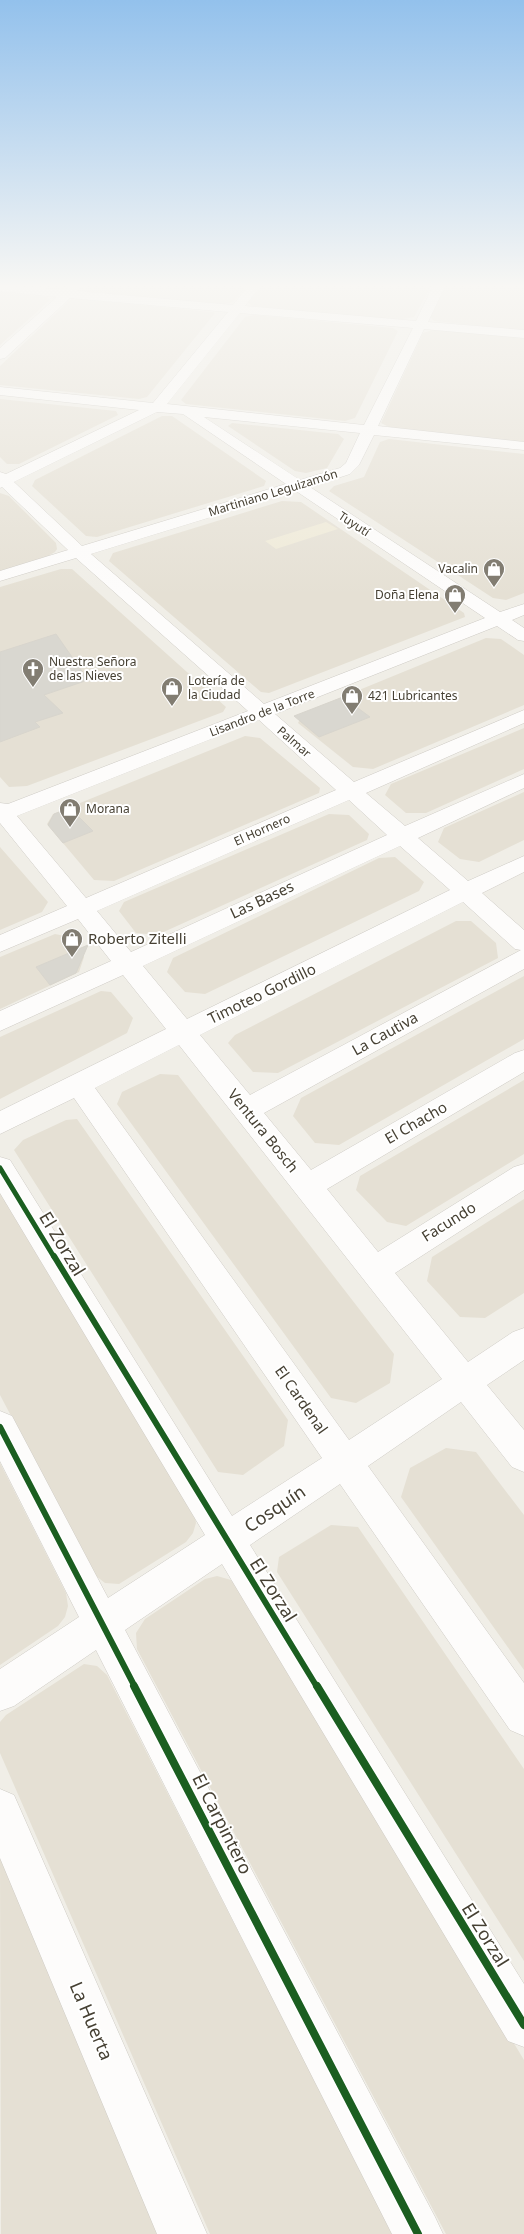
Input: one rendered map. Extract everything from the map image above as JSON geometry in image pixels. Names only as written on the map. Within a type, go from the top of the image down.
[{"type":"street","points":[[2,480],[156,407],[173,388]]},
{"type":"street","name":"Martiniano Leguizamón","points":[[0,576],[345,471],[352,465],[389,388]]},
{"type":"street","points":[[0,391],[524,446]]},
{"type":"street","name":"Tuyutí","points":[[184,410],[297,487],[524,636]]},
{"type":"street","name":"Palmar","points":[[2,480],[79,552],[524,943]]},
{"type":"street","name":"Lisandro de la Torre","points":[[1,813],[524,609]]},
{"type":"street","name":"El Hornero","points":[[0,944],[524,716]]},
{"type":"street","name":"Las Bases","points":[[0,1022],[524,780]]},
{"type":"street","name":"Ventura Bosch","points":[[1,813],[82,908],[184,1033],[524,1456]]},
{"type":"street","name":"Timoteo Gordillo","points":[[0,1123],[524,863]]},
{"type":"street","name":"La Cautiva","points":[[246,1110],[524,958]]},
{"type":"street","name":"El Chacho","points":[[308,1186],[524,1060]]},
{"type":"street","name":"El Cardenal","points":[[78,1084],[524,1716]]},
{"type":"street","name":"El Zorzal","points":[[0,1168],[524,2025]]},
{"type":"street","name":"Facundo","points":[[374,1270],[524,1176]]},
{"type":"street","name":"Cosquín","points":[[0,1692],[524,1342]]},
{"type":"street","name":"El Carpintero","points":[[0,1427],[418,2234]]},
{"type":"street","name":"La Huerta","points":[[0,1809],[182,2234]]},
{"type":"shaded area","points":[[32,388],[154,388],[147,397],[139,399]]},
{"type":"shaded area","points":[[190,388],[370,388],[355,418],[345,421],[186,404],[181,400]]},
{"type":"shaded area","points":[[397,388],[524,388],[524,443],[395,430],[381,423]]},
{"type":"shaded area","points":[[0,399],[116,411],[118,415],[19,464],[7,464],[0,457]]},
{"type":"shaded area","points":[[162,416],[172,416],[266,481],[264,486],[97,537],[86,536],[32,486],[35,480]]},
{"type":"shaded area","points":[[232,423],[338,434],[344,439],[327,468],[306,473],[295,471],[228,426]]},
{"type":"shaded area","points":[[389,439],[524,454],[524,593],[506,600],[493,598],[329,491],[334,486],[364,477],[380,442]]},
{"type":"shaded area","points":[[0,493],[9,496],[56,543],[57,549],[55,552],[0,571]]},
{"type":"shaded area","points":[[282,501],[301,502],[464,613],[465,617],[269,693],[261,692],[109,561],[113,553]]},
{"type":"shaded area","points":[[326,522],[338,529],[276,549],[265,541]]},
{"type":"shaded area","points":[[61,569],[72,569],[226,707],[223,712],[27,786],[9,787],[0,777],[0,587]]},
{"type":"shaded area","points":[[486,638],[501,639],[524,655],[524,705],[373,769],[353,767],[298,723],[303,713]]},
{"type":"shaded area","points":[[524,728],[524,769],[426,813],[406,813],[385,795],[391,784]]},
{"type":"shaded area","points":[[245,736],[260,738],[320,788],[319,793],[114,881],[94,880],[47,824],[53,814]]},
{"type":"shaded area","points":[[524,792],[524,840],[479,862],[460,859],[438,842],[444,828]]},
{"type":"shaded area","points":[[329,814],[349,815],[369,834],[367,840],[157,935],[136,933],[119,911],[124,902]]},
{"type":"shaded area","points":[[0,847],[48,902],[42,912],[0,930]]},
{"type":"shaded area","points":[[395,857],[424,882],[419,891],[205,994],[185,992],[167,972],[173,958],[379,858]]},
{"type":"shaded area","points":[[456,921],[471,921],[496,943],[498,958],[278,1073],[253,1072],[228,1043],[235,1035]]},
{"type":"shaded area","points":[[55,934],[70,937],[84,957],[79,972],[0,1009],[0,957]]},
{"type":"shaded area","points":[[524,976],[524,1039],[339,1145],[315,1143],[293,1116],[301,1098]]},
{"type":"shaded area","points":[[101,991],[111,992],[133,1018],[127,1033],[0,1099],[0,1037]]},
{"type":"shaded area","points":[[160,1074],[178,1075],[394,1354],[390,1383],[356,1403],[331,1398],[117,1104],[122,1092]]},
{"type":"shaded area","points":[[524,1080],[524,1154],[406,1226],[387,1222],[356,1190],[360,1176]]},
{"type":"shaded area","points":[[77,1119],[288,1420],[284,1446],[243,1475],[218,1472],[14,1150],[23,1140],[66,1120]]},
{"type":"shaded area","points":[[0,1193],[194,1512],[196,1523],[193,1533],[186,1542],[119,1584],[105,1583],[96,1576],[0,1395]]},
{"type":"shaded area","points":[[524,1199],[524,1293],[485,1318],[460,1317],[427,1281],[432,1257]]},
{"type":"shaded area","points":[[446,1448],[476,1452],[524,1515],[524,1670],[401,1497],[410,1468]]},
{"type":"shaded area","points":[[0,1463],[66,1593],[68,1606],[65,1617],[58,1626],[0,1665]]},
{"type":"shaded area","points":[[331,1525],[358,1527],[524,1769],[524,1961],[277,1572],[279,1557]]},
{"type":"shaded area","points":[[217,1576],[231,1580],[237,1585],[524,2060],[524,2234],[446,2234],[137,1649],[136,1633],[145,1619],[205,1579]]},
{"type":"shaded area","points":[[84,1664],[97,1666],[107,1675],[393,2234],[210,2234],[0,1753],[0,1722],[6,1715]]},
{"type":"shaded area","points":[[0,1857],[158,2234],[1,2234]]},
{"type":"building","name":"Nuestra Señora de las Nieves","points":[[56,634],[88,680],[44,695],[63,713],[35,722],[40,727],[0,742],[0,652]]},
{"type":"building","points":[[343,697],[370,717],[319,737],[294,716]]},
{"type":"building","name":"Morana","points":[[70,808],[93,831],[63,843],[48,825],[54,814]]},
{"type":"building","points":[[88,945],[76,973],[50,985],[36,967]]},
{"type":"cycle path","points":[[0,1168],[524,2025]]},
{"type":"cycle path","points":[[0,1427],[418,2234]]},
{"type":"place","name":"Vacalin","points":[[494,588]]},
{"type":"place","name":"Doña Elena","points":[[455,614]]},
{"type":"place","name":"Nuestra Señora de las Nieves","points":[[33,688]]},
{"type":"place","name":"Lotería de la Ciudad","points":[[172,707]]},
{"type":"place","name":"421 Lubricantes","points":[[352,715]]},
{"type":"place","name":"Morana","points":[[70,828]]},
{"type":"place","name":"Roberto Zitelli","points":[[72,958]]}]
